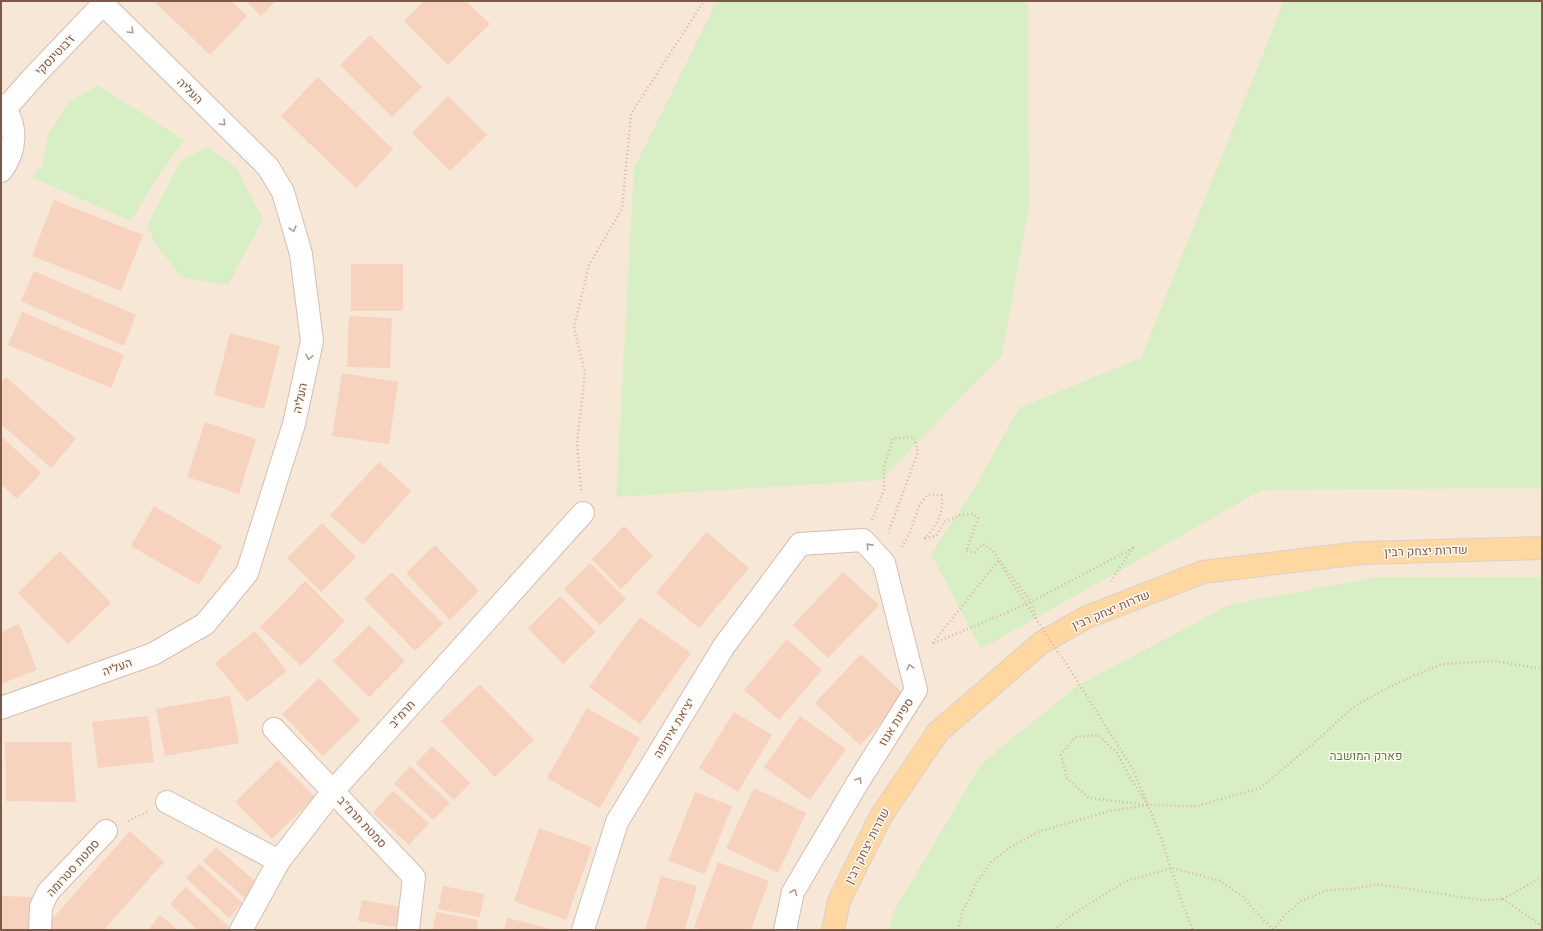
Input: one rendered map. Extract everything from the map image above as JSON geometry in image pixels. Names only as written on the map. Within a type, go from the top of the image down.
[{"type":"main road","name":"שדרות יצחק רבין","points":[[833,930],[839,901],[880,816],[938,732],[1041,643],[1087,617],[1203,572],[1360,553],[1542,548]]},
{"type":"street","name":"ז'בוטינסקי","points":[[3,107],[103,2]]},
{"type":"street","name":"העליה","points":[[1,708],[153,654],[205,624],[247,573],[294,424],[312,340],[300,254],[283,192],[268,167],[103,2]]},
{"type":"street","points":[[1,171],[8,163],[13,150],[14,136],[11,122],[3,107]]},
{"type":"street","name":"תרמ\"ב","points":[[241,930],[279,861],[333,791],[583,513]]},
{"type":"street","name":"יציאת אירופה","points":[[583,930],[617,822],[724,646],[800,544],[863,540]]},
{"type":"street","name":"ספינת אגוז","points":[[785,930],[793,892],[858,782],[916,690],[884,563],[863,540]]},
{"type":"street","name":"סמטת תרמ\"ב","points":[[274,729],[414,877],[408,930]]},
{"type":"street","points":[[167,802],[279,861]]},
{"type":"street","name":"סמטת סטרומה","points":[[40,930],[41,906],[48,892],[106,831]]},
{"type":"path","points":[[583,513],[577,443],[585,373],[574,328],[589,265],[622,209],[631,114],[704,1]]},
{"type":"path","points":[[863,540],[877,511],[884,490],[884,468],[892,438],[914,437],[918,452],[886,540]]},
{"type":"path","points":[[900,551],[910,532],[919,506],[927,495],[941,495],[943,504],[932,532],[925,538],[936,536],[944,522],[961,514],[973,514],[978,518],[966,551],[975,552],[983,544],[992,550],[1039,620],[1134,771],[1172,868],[1182,902],[1193,930]]},
{"type":"path","points":[[998,561],[932,644],[1031,602],[1133,548],[1108,586]]},
{"type":"path","points":[[998,561],[1031,602],[1041,643]]},
{"type":"path","points":[[1148,805],[1129,776],[1117,753],[1098,735],[1075,737],[1061,755],[1067,778],[1089,798],[1148,805],[1197,806],[1260,788],[1356,705],[1397,683],[1442,664],[1495,661],[1542,669]]},
{"type":"path","points":[[106,831],[167,802]]},
{"type":"path","points":[[958,930],[962,913],[976,884],[991,862],[1009,848],[1040,831],[1110,811],[1148,805]]},
{"type":"path","points":[[1054,930],[1072,915],[1126,881],[1172,868],[1220,881],[1242,896],[1273,930],[1286,914],[1301,901],[1328,890],[1353,889],[1377,884],[1480,900],[1503,900],[1542,877]]},
{"type":"path","points":[[1503,900],[1542,926]]},
{"type":"shaded area","points":[[1,1],[1542,1],[1542,930],[1,930]]},
{"type":"green space","points":[[717,1],[1028,1],[1029,207],[1002,355],[881,480],[616,497],[634,168]]},
{"type":"green space","points":[[1284,1],[1542,1],[1542,488],[1262,490],[981,649],[931,554],[970,496],[1019,408],[1141,358]]},
{"type":"green space","points":[[98,85],[184,140],[157,178],[131,221],[31,177],[42,166],[48,135],[68,103]]},
{"type":"green space","points":[[209,147],[237,169],[263,219],[228,285],[182,278],[155,243],[147,226],[181,160]]},
{"type":"green space","name":"פארק המושבה","points":[[1377,577],[1542,577],[1542,930],[889,930],[894,911],[981,764],[1077,686],[1229,605]]},
{"type":"building","points":[[154,1],[231,1],[247,16],[210,55]]},
{"type":"building","points":[[246,1],[276,1],[261,16]]},
{"type":"building","points":[[424,1],[466,1],[490,24],[448,65],[404,21]]},
{"type":"building","points":[[370,35],[422,87],[392,117],[340,65]]},
{"type":"building","points":[[318,77],[393,149],[356,188],[281,116]]},
{"type":"building","points":[[448,96],[487,135],[450,171],[412,133]]},
{"type":"building","points":[[54,200],[143,235],[121,291],[32,256]]},
{"type":"building","points":[[351,264],[403,264],[403,311],[351,311]]},
{"type":"building","points":[[34,271],[136,315],[124,346],[21,301]]},
{"type":"building","points":[[22,312],[124,355],[111,388],[8,345]]},
{"type":"building","points":[[349,316],[392,318],[390,368],[347,367]]},
{"type":"building","points":[[230,333],[280,346],[264,409],[214,395]]},
{"type":"building","points":[[342,373],[398,382],[389,444],[332,436]]},
{"type":"building","points":[[6,377],[76,439],[51,468],[1,424],[1,383]]},
{"type":"building","points":[[205,422],[256,439],[239,494],[187,477]]},
{"type":"building","points":[[1,436],[41,473],[17,499],[1,484]]},
{"type":"building","points":[[379,462],[411,491],[363,545],[330,515]]},
{"type":"building","points":[[154,506],[222,546],[199,585],[131,546]]},
{"type":"building","points":[[322,523],[356,557],[321,592],[287,558]]},
{"type":"building","points":[[624,526],[653,556],[621,589],[592,559]]},
{"type":"building","points":[[706,532],[749,568],[699,628],[656,593]]},
{"type":"building","points":[[435,545],[479,591],[450,620],[406,573]]},
{"type":"building","points":[[60,551],[111,603],[68,644],[18,593]]},
{"type":"building","points":[[590,563],[626,599],[600,625],[564,589]]},
{"type":"building","points":[[392,572],[443,624],[415,651],[364,599]]},
{"type":"building","points":[[843,572],[879,605],[828,658],[793,625]]},
{"type":"building","points":[[305,581],[345,621],[301,666],[260,627]]},
{"type":"building","points":[[560,596],[596,632],[563,664],[528,628]]},
{"type":"building","points":[[640,617],[691,653],[640,724],[589,687]]},
{"type":"building","points":[[19,624],[37,670],[1,684],[1,632]]},
{"type":"building","points":[[369,625],[405,661],[369,697],[333,661]]},
{"type":"building","points":[[255,631],[287,671],[247,702],[215,663]]},
{"type":"building","points":[[787,639],[822,670],[779,720],[744,690]]},
{"type":"building","points":[[861,654],[906,696],[860,745],[815,703]]},
{"type":"building","points":[[319,678],[360,720],[323,756],[282,714]]},
{"type":"building","points":[[480,684],[534,740],[495,777],[441,721]]},
{"type":"building","points":[[230,696],[239,743],[165,756],[156,709]]},
{"type":"building","points":[[587,708],[640,738],[600,808],[547,778]]},
{"type":"building","points":[[734,712],[772,735],[738,792],[699,768]]},
{"type":"building","points":[[148,716],[154,762],[98,768],[92,722]]},
{"type":"building","points":[[800,716],[846,749],[810,800],[764,767]]},
{"type":"building","points":[[5,742],[71,742],[76,802],[6,801]]},
{"type":"building","points":[[432,746],[470,783],[454,800],[416,763]]},
{"type":"building","points":[[278,760],[315,797],[272,839],[235,802]]},
{"type":"building","points":[[410,766],[450,803],[433,820],[394,784]]},
{"type":"building","points":[[754,788],[806,813],[778,873],[726,848]]},
{"type":"building","points":[[393,791],[429,823],[409,845],[373,813]]},
{"type":"building","points":[[695,792],[732,806],[705,874],[668,861]]},
{"type":"building","points":[[539,828],[592,847],[566,920],[514,901]]},
{"type":"building","points":[[130,831],[164,862],[104,930],[49,930],[45,927]]},
{"type":"building","points":[[216,847],[257,883],[245,898],[203,861]]},
{"type":"building","points":[[718,862],[769,881],[751,930],[703,930],[694,927]]},
{"type":"building","points":[[199,864],[243,903],[229,918],[186,878]]},
{"type":"building","points":[[661,876],[697,886],[685,930],[645,930]]},
{"type":"building","points":[[443,886],[484,894],[480,917],[438,909]]},
{"type":"building","points":[[186,887],[231,929],[198,930],[170,904]]},
{"type":"building","points":[[1,896],[33,897],[31,930],[1,930]]},
{"type":"building","points":[[362,900],[402,907],[399,928],[358,921]]},
{"type":"building","points":[[436,912],[478,920],[477,930],[433,930]]},
{"type":"building","points":[[160,915],[178,930],[148,930]]},
{"type":"building","points":[[507,918],[551,929],[551,930],[504,930]]}]
